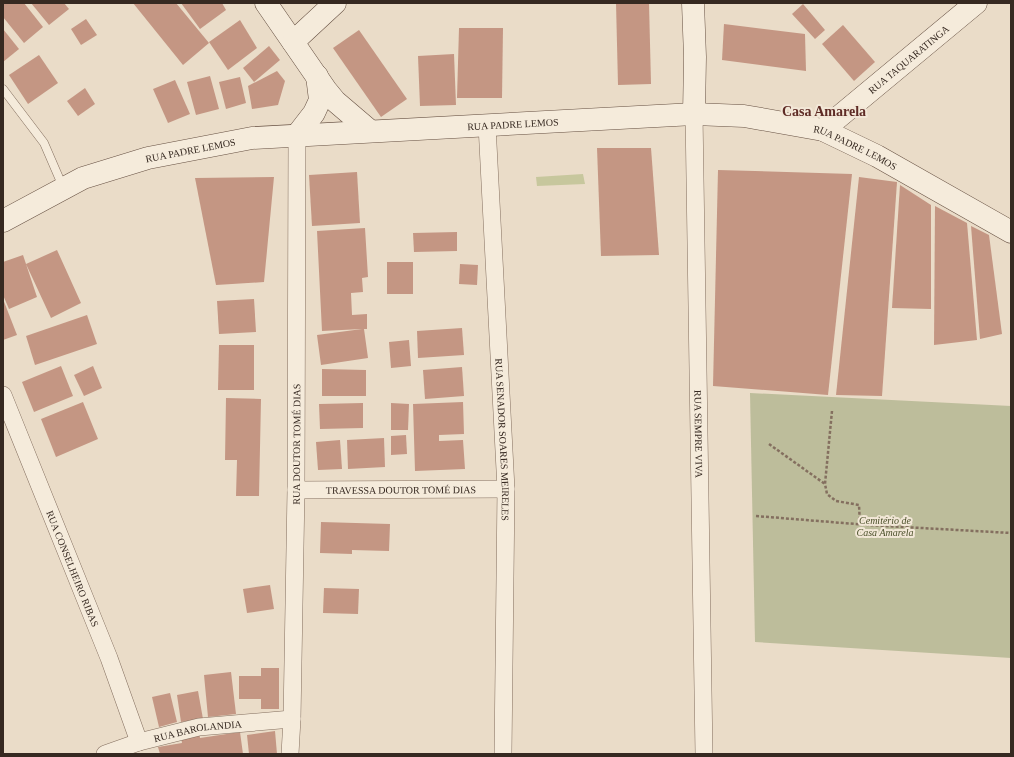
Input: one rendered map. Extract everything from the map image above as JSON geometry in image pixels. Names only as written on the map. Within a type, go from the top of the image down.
[{"type":"main road","points":[[266,3],[335,101],[369,130]]},
{"type":"main road","points":[[293,42],[335,3]]},
{"type":"main road","points":[[693,3],[695,57],[694,114]]},
{"type":"main road","name":"RUA TAQUARATINGA","points":[[823,130],[976,3]]},
{"type":"main road","points":[[298,135],[314,113],[320,100],[317,75]]},
{"type":"main road","name":"RUA PADRE LEMOS","points":[[3,221],[83,178],[148,158],[252,138],[369,130],[694,114],[744,116],[823,130],[877,156],[1011,232]]},
{"type":"street","name":"RUA SEMPRE VIVA","points":[[694,114],[704,754]]},
{"type":"street","name":"RUA SENADOR SOARES MEIRELES","points":[[487,125],[506,489],[503,754]]},
{"type":"street","name":"RUA DOUTOR TOMÉ DIAS","points":[[290,754],[296,490],[298,135]]},
{"type":"street","name":"RUA CONSELHEIRO RIBAS","points":[[3,395],[109,658],[139,742]]},
{"type":"street","name":"TRAVESSA DOUTOR TOMÉ DIAS","points":[[296,490],[506,489]]},
{"type":"street","name":"RUA BAROLANDIA","points":[[105,754],[139,742],[199,727],[292,718]]},
{"type":"lane","points":[[3,89],[44,143],[63,188]]},
{"type":"path","points":[[832,411],[825,484],[827,494],[836,501],[859,505],[860,524]]},
{"type":"path","points":[[769,444],[825,484]]},
{"type":"path","points":[[756,516],[860,524],[1011,532]]},
{"type":"green space","points":[[583,174],[585,184],[537,186],[536,177]]},
{"type":"green space","name":"Cemitério de Casa Amarela","points":[[750,393],[1011,406],[1011,658],[755,642]]},
{"type":"building","points":[[3,3],[24,3],[43,27],[24,43],[3,17]]},
{"type":"building","points":[[31,3],[64,3],[69,9],[49,25]]},
{"type":"building","points":[[133,3],[176,3],[209,43],[183,65]]},
{"type":"building","points":[[181,3],[222,3],[226,10],[200,29]]},
{"type":"building","points":[[616,3],[649,3],[651,84],[618,85]]},
{"type":"building","points":[[803,4],[825,30],[815,39],[792,14]]},
{"type":"building","points":[[86,19],[97,35],[81,45],[71,29]]},
{"type":"building","points":[[240,20],[257,48],[228,70],[209,42]]},
{"type":"building","points":[[724,24],[805,34],[806,71],[722,60]]},
{"type":"building","points":[[843,25],[875,62],[854,81],[822,44]]},
{"type":"building","points":[[459,28],[503,28],[502,98],[457,98]]},
{"type":"building","points":[[3,29],[19,49],[3,62]]},
{"type":"building","points":[[359,30],[407,99],[381,117],[333,48]]},
{"type":"building","points":[[269,46],[280,60],[254,82],[243,68]]},
{"type":"building","points":[[454,54],[456,105],[420,106],[418,56]]},
{"type":"building","points":[[39,55],[58,83],[28,104],[9,75]]},
{"type":"building","points":[[277,71],[285,81],[278,105],[252,109],[248,86]]},
{"type":"building","points":[[210,76],[219,109],[196,115],[187,82]]},
{"type":"building","points":[[240,77],[246,103],[226,109],[219,82]]},
{"type":"building","points":[[175,80],[190,114],[168,123],[153,89]]},
{"type":"building","points":[[85,88],[95,104],[78,116],[67,101]]},
{"type":"building","points":[[597,148],[651,148],[659,255],[601,256]]},
{"type":"building","points":[[718,170],[852,174],[828,395],[713,386]]},
{"type":"building","points":[[357,172],[360,223],[312,226],[309,175]]},
{"type":"building","points":[[274,177],[264,282],[216,285],[195,178]]},
{"type":"building","points":[[859,177],[897,182],[882,396],[836,395]]},
{"type":"building","points":[[900,185],[931,205],[931,309],[892,308]]},
{"type":"building","points":[[935,206],[967,223],[977,340],[934,345]]},
{"type":"building","points":[[971,226],[989,235],[1002,334],[980,339]]},
{"type":"building","points":[[365,228],[368,277],[362,278],[363,292],[351,293],[352,315],[367,314],[367,329],[364,329],[368,358],[321,365],[317,335],[362,329],[322,331],[317,231]]},
{"type":"building","points":[[457,232],[457,251],[414,252],[413,233]]},
{"type":"building","points":[[57,250],[81,303],[51,318],[26,264]]},
{"type":"building","points":[[23,255],[37,297],[9,309],[3,295],[3,262]]},
{"type":"building","points":[[387,262],[413,262],[413,294],[387,294]]},
{"type":"building","points":[[460,264],[478,265],[477,285],[459,284]]},
{"type":"building","points":[[3,299],[17,335],[3,340]]},
{"type":"building","points":[[254,299],[256,332],[219,334],[217,301]]},
{"type":"building","points":[[87,315],[97,344],[35,365],[26,336]]},
{"type":"building","points":[[462,328],[464,355],[418,358],[417,331]]},
{"type":"building","points":[[409,340],[411,366],[391,368],[389,342]]},
{"type":"building","points":[[219,345],[254,345],[254,390],[218,390]]},
{"type":"building","points":[[61,366],[73,396],[34,412],[22,382]]},
{"type":"building","points":[[93,366],[102,388],[84,396],[74,375]]},
{"type":"building","points":[[462,367],[464,396],[425,399],[423,370]]},
{"type":"building","points":[[322,369],[366,370],[366,396],[322,396]]},
{"type":"building","points":[[226,398],[261,399],[259,496],[236,496],[237,460],[225,460]]},
{"type":"building","points":[[83,402],[98,439],[56,457],[41,419]]},
{"type":"building","points":[[463,402],[464,434],[439,435],[439,441],[463,440],[465,469],[415,471],[413,404]]},
{"type":"building","points":[[363,403],[363,428],[320,429],[319,404]]},
{"type":"building","points":[[391,403],[409,404],[408,430],[391,430]]},
{"type":"building","points":[[406,435],[407,454],[391,455],[391,436]]},
{"type":"building","points":[[384,438],[385,467],[348,469],[347,440]]},
{"type":"building","points":[[340,440],[342,469],[318,470],[316,442]]},
{"type":"building","points":[[321,522],[390,524],[389,551],[352,550],[352,554],[320,553]]},
{"type":"building","points":[[270,585],[274,609],[247,613],[243,589]]},
{"type":"building","points":[[324,588],[359,589],[358,614],[323,613]]},
{"type":"building","points":[[261,668],[279,668],[279,709],[261,709],[261,699],[239,699],[239,676],[261,676]]},
{"type":"building","points":[[231,672],[236,714],[208,717],[204,675]]},
{"type":"building","points":[[198,691],[203,719],[181,722],[177,695]]},
{"type":"building","points":[[170,693],[177,722],[159,727],[152,697]]},
{"type":"building","points":[[275,731],[277,754],[249,754],[247,735]]},
{"type":"building","points":[[199,732],[200,738],[240,732],[243,754],[160,754],[158,747],[182,743],[181,735]]},
{"type":"district","name":"Casa Amarela","points":[[824,111]]}]
